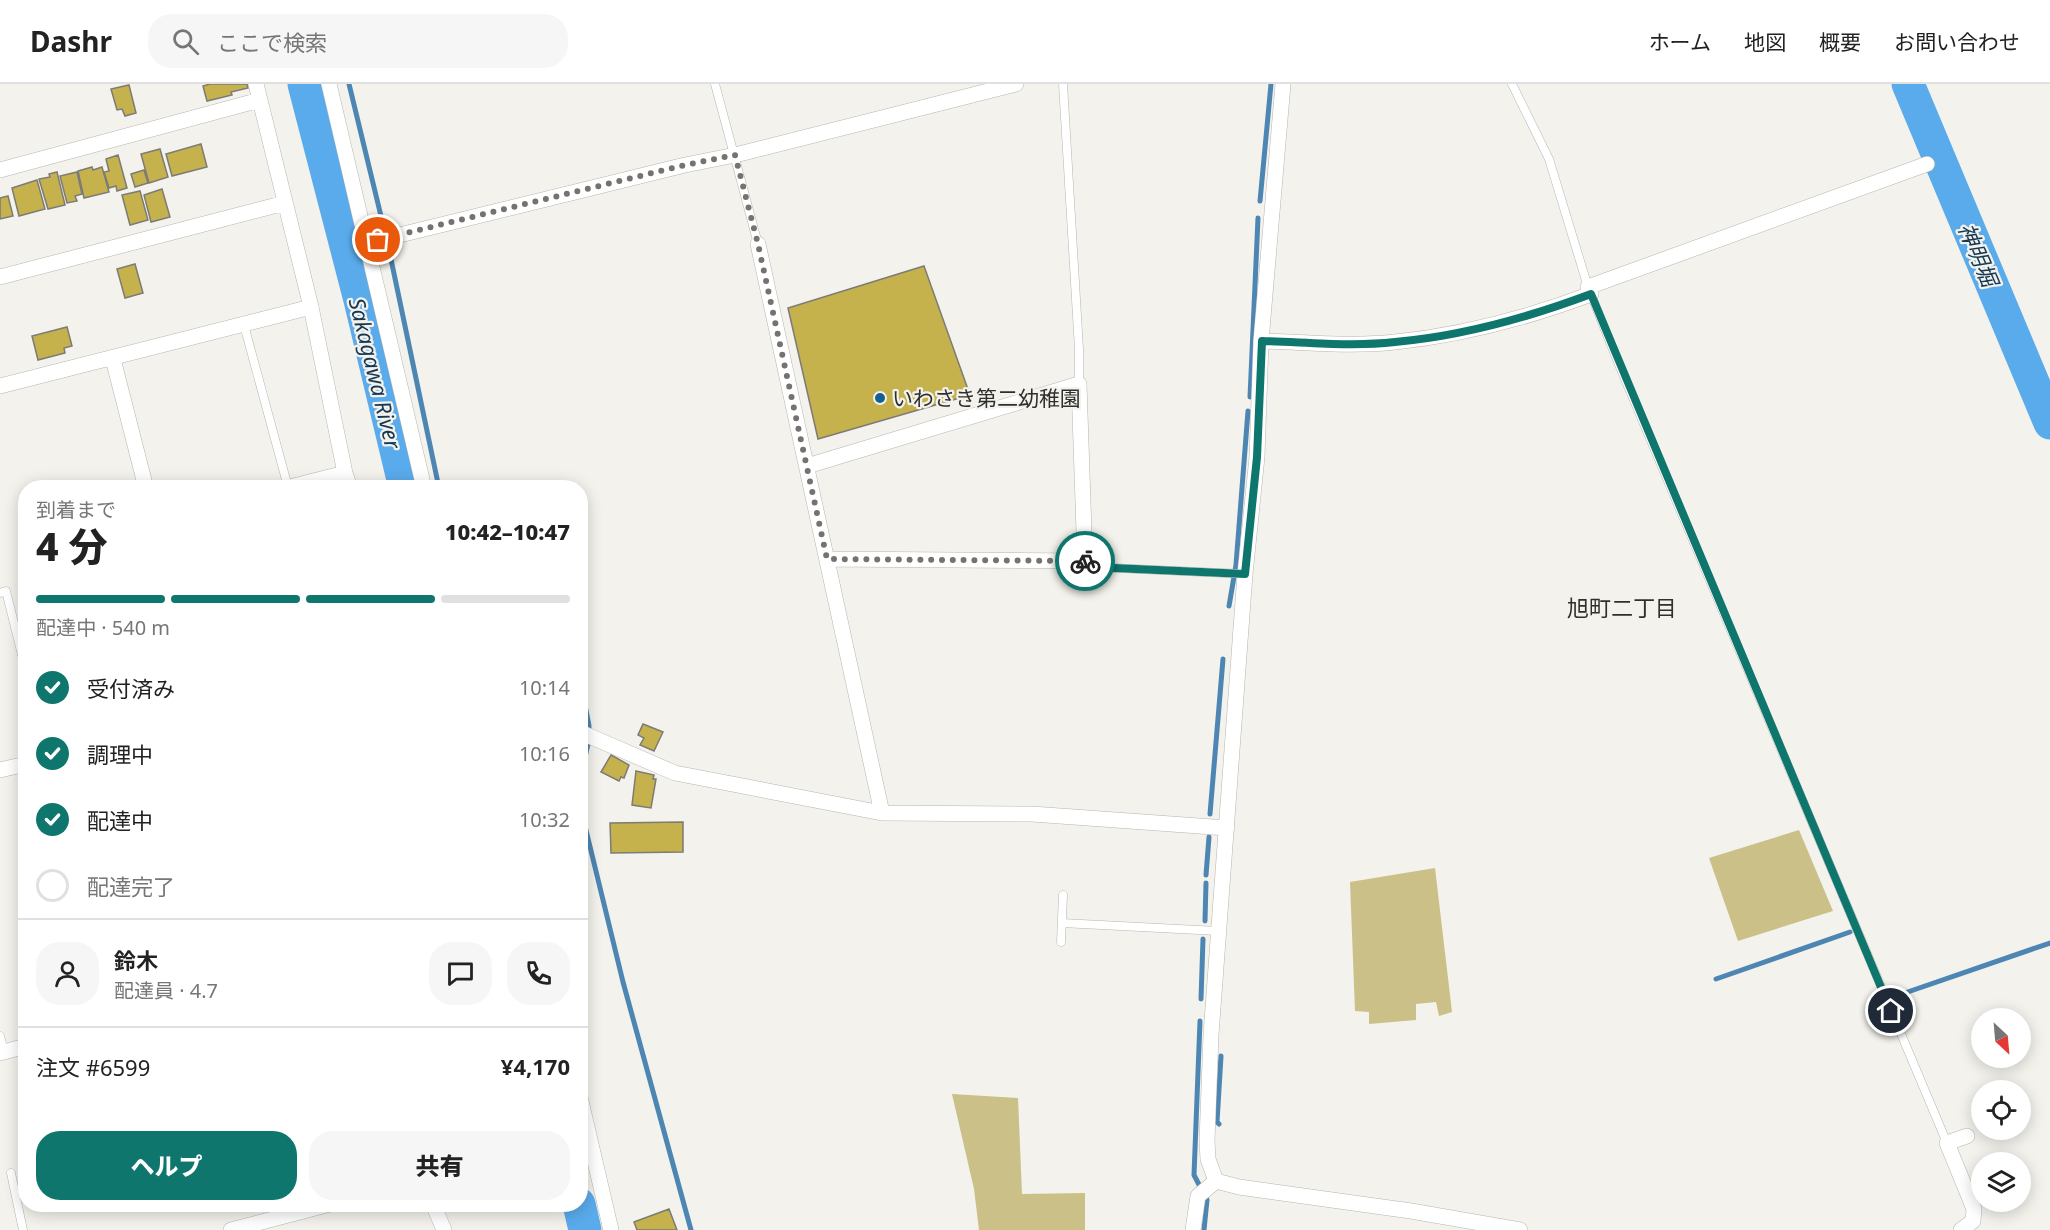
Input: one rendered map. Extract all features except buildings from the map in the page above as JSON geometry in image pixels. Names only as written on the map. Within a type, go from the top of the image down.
[{"type":"street","points":[[256,84],[311,307],[348,480]]},
{"type":"street","points":[[329,84],[378,240],[423,480]]},
{"type":"street","points":[[378,240],[685,165],[735,155],[1016,84]]},
{"type":"street","points":[[1216,1181],[1208,1159],[1207,1141],[1211,1035],[1245,574],[1257,457],[1262,341],[1283,84]]},
{"type":"street","points":[[0,170],[260,100]]},
{"type":"street","points":[[1262,341],[1393,343],[1482,328],[1541,313],[1589,290],[1927,164]]},
{"type":"street","points":[[0,277],[285,203]]},
{"type":"street","points":[[758,244],[882,813]]},
{"type":"street","points":[[0,386],[311,307]]},
{"type":"street","points":[[113,359],[144,480]]},
{"type":"street","points":[[807,466],[1078,384],[1085,561],[827,559]]},
{"type":"street","points":[[314,480],[345,472]]},
{"type":"street","points":[[588,735],[675,773],[882,813],[1032,814],[1227,828]]},
{"type":"street","points":[[0,770],[18,766]]},
{"type":"street","points":[[2,1052],[18,1048]]},
{"type":"street","points":[[588,1131],[611,1230]]},
{"type":"street","points":[[1961,1230],[1973,1221],[1974,1209],[1947,1143],[1967,1136]]},
{"type":"street","points":[[1216,1181],[1278,1194],[1390,1208],[1473,1226],[1520,1230]]},
{"type":"street","points":[[1193,1230],[1198,1196],[1216,1181]]},
{"type":"street","points":[[231,1230],[300,1212]]},
{"type":"street","points":[[436,1212],[444,1230]]},
{"type":"lane","points":[[715,84],[758,244]]},
{"type":"lane","points":[[1063,84],[1079,349],[1078,384]]},
{"type":"lane","points":[[1512,84],[1549,159],[1589,290],[1947,1143]]},
{"type":"lane","points":[[244,325],[285,480]]},
{"type":"lane","points":[[1085,561],[1092,567],[1245,574]]},
{"type":"lane","points":[[0,593],[6,591],[18,639]]},
{"type":"lane","points":[[1061,942],[1064,895]]},
{"type":"lane","points":[[1062,923],[1218,931]]},
{"type":"lane","points":[[0,1036],[2,1052]]},
{"type":"lane","points":[[11,1173],[18,1206]]},
{"type":"lane","points":[[19,1212],[23,1230]]},
{"type":"shaded area","points":[[1799,830],[1833,911],[1738,941],[1709,858]]},
{"type":"shaded area","points":[[1435,868],[1452,1012],[1439,1016],[1436,1002],[1416,1004],[1416,1020],[1369,1024],[1369,1012],[1355,1011],[1350,882]]},
{"type":"shaded area","points":[[952,1094],[1018,1098],[1022,1194],[1085,1193],[1085,1230],[979,1230],[974,1189]]},
{"type":"waterway","name":"Sakagawa River","points":[[304,84],[360,300],[403,480]]},
{"type":"waterway","points":[[349,84],[388,245],[437,480]]},
{"type":"waterway","points":[[1260,201],[1271,84]]},
{"type":"waterway","name":"神明堀","points":[[1908,84],[2050,423]]},
{"type":"waterway","points":[[1250,397],[1258,218]]},
{"type":"waterway","points":[[1229,606],[1236,565],[1248,411]]},
{"type":"waterway","points":[[1210,814],[1223,659]]},
{"type":"waterway","points":[[588,721],[588,744]]},
{"type":"waterway","points":[[1206,875],[1209,837]]},
{"type":"waterway","points":[[588,838],[623,982],[691,1230]]},
{"type":"waterway","points":[[1205,921],[1206,883]]},
{"type":"waterway","points":[[1716,979],[1850,932]]},
{"type":"waterway","points":[[1201,999],[1203,939]]},
{"type":"waterway","points":[[1899,995],[2050,943]]},
{"type":"waterway","points":[[1200,1021],[1194,1175],[1207,1200],[1204,1230]]},
{"type":"waterway","points":[[1219,1124],[1217,1122],[1221,1056]]},
{"type":"waterway","name":"Sakagawa River","points":[[581,1212],[585,1230]]},
{"type":"way so far","points":[[378,240],[685,165],[735,155],[758,244],[827,559],[1085,561]]},
{"type":"place","name":"いわさき第二幼稚園","points":[[880,398]]},
{"type":"district","name":"旭町二丁目","points":[[1622,607]]},
{"type":"route","points":[[1085,561],[1092,567],[1245,574],[1257,457],[1262,341],[1393,343],[1482,328],[1541,313],[1591,294],[1891,1011]]}]
